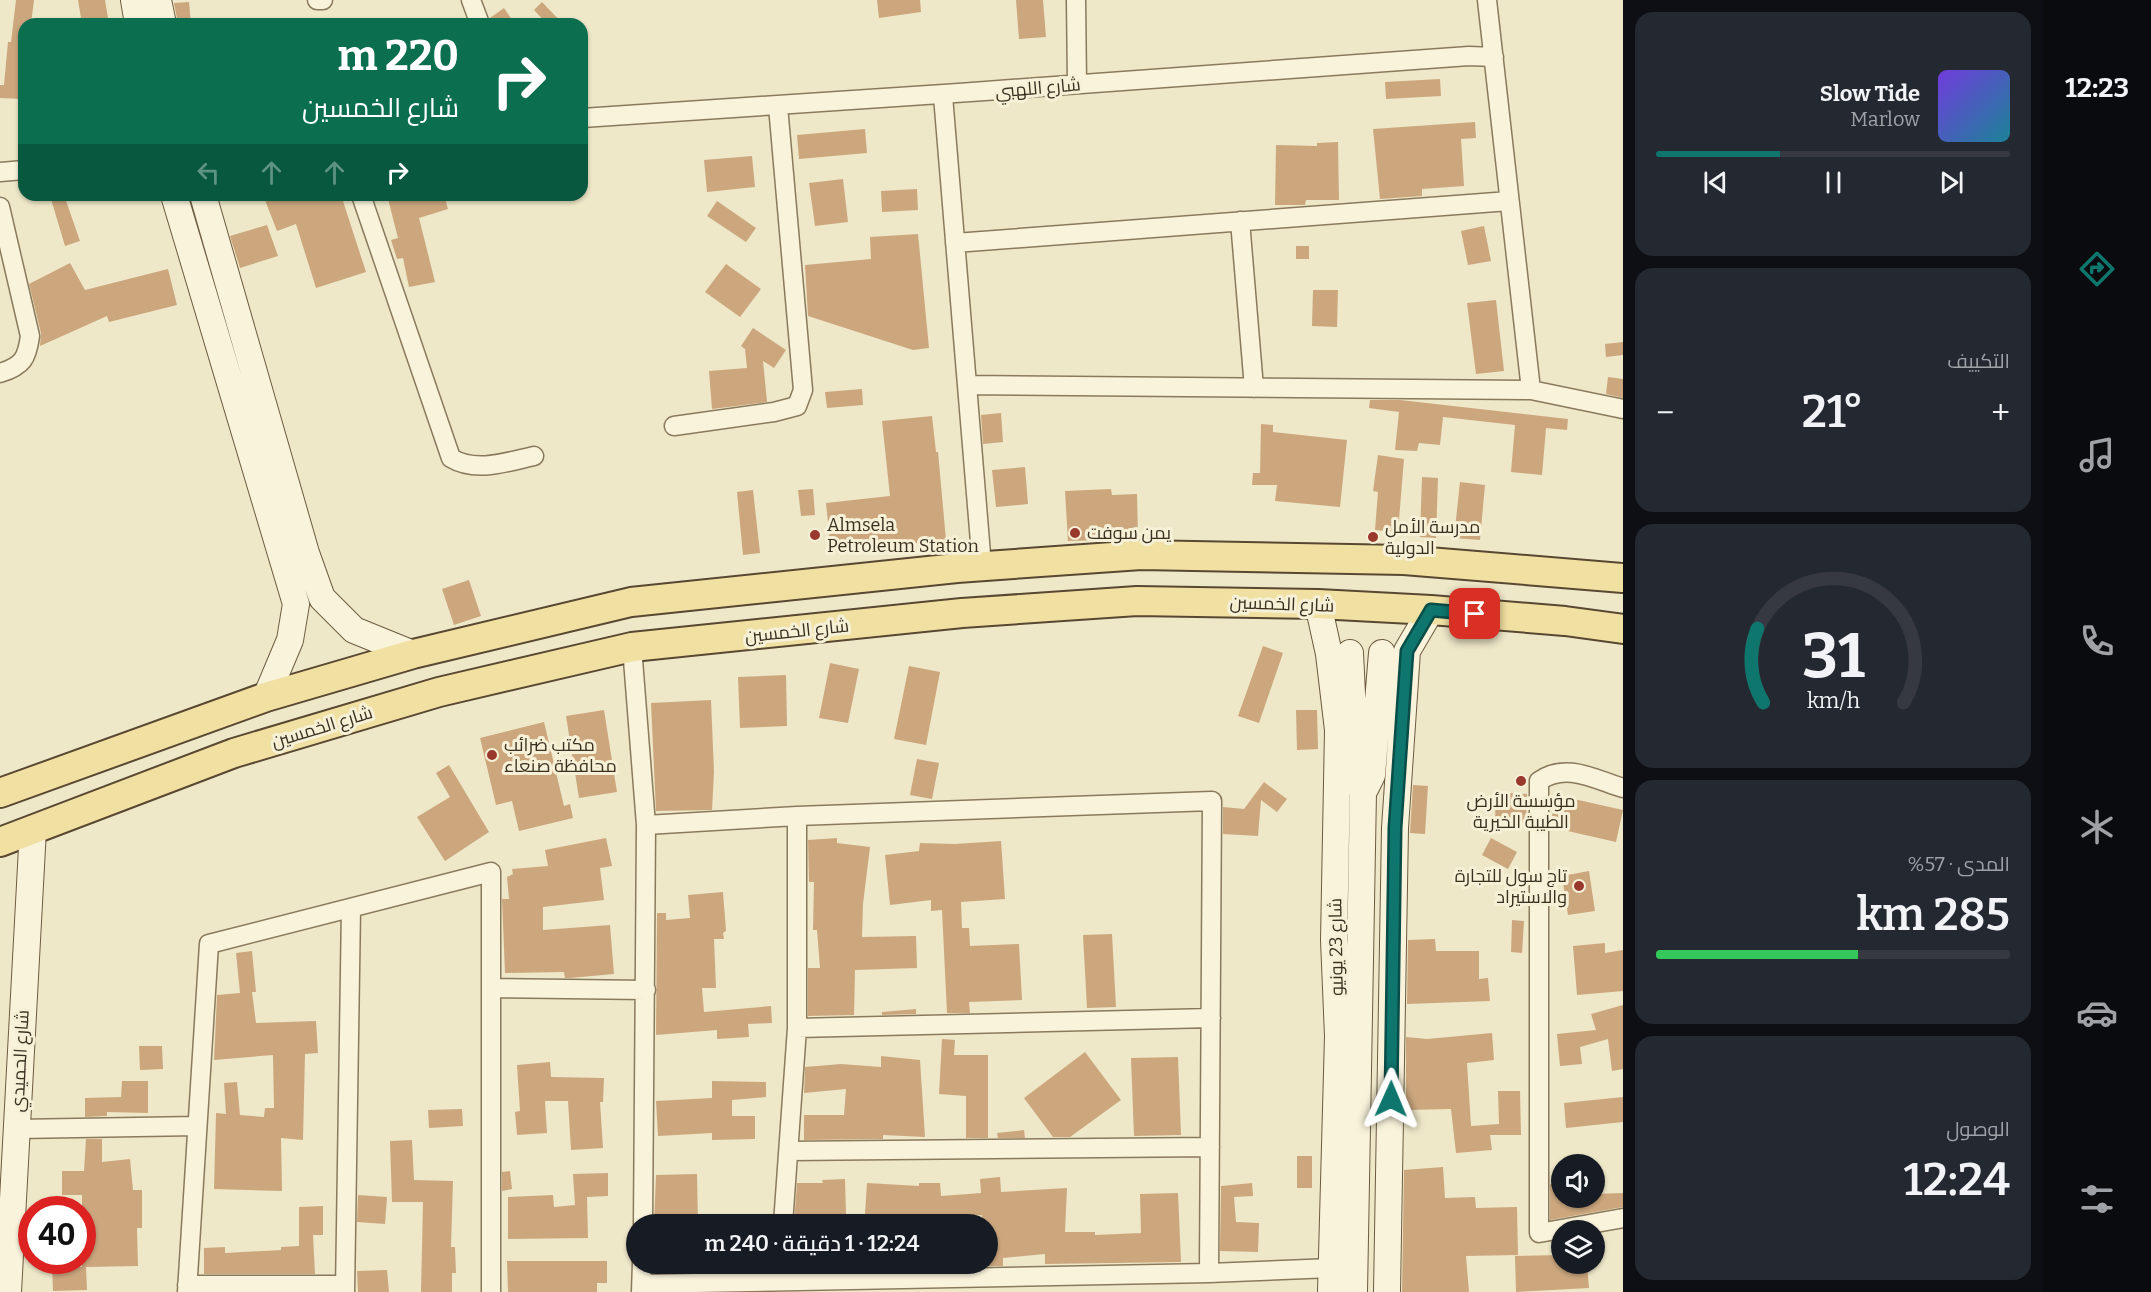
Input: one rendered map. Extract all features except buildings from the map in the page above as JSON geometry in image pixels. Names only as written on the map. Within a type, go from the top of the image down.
[{"type":"main road","points":[[0,793],[266,697],[413,654],[631,602],[969,567],[1153,555],[1404,560],[1623,578]]},
{"type":"main road","points":[[962,613],[969,567]]},
{"type":"main road","points":[[863,578],[868,623]]},
{"type":"main road","name":"شارع الخمسين","points":[[0,842],[234,753],[439,692],[632,647],[962,613],[1137,601],[1318,604],[1431,610],[1565,621],[1623,629]]},
{"type":"street","points":[[134,0],[137,18]]},
{"type":"street","points":[[158,0],[161,18]]},
{"type":"street","points":[[317,0],[323,0]]},
{"type":"street","points":[[471,0],[478,18]]},
{"type":"street","points":[[1076,0],[1077,84]]},
{"type":"street","points":[[1488,0],[1531,390]]},
{"type":"street","name":"شارع اللهبي","points":[[588,118],[943,96],[1077,84],[1469,56],[1494,57]]},
{"type":"street","points":[[943,96],[967,386],[969,567]]},
{"type":"street","points":[[674,426],[774,412],[797,406],[803,390],[778,106]]},
{"type":"street","points":[[0,172],[18,170]]},
{"type":"street","points":[[176,201],[296,604],[290,640],[266,697]]},
{"type":"street","points":[[205,201],[306,553],[322,598],[354,630],[413,654]]},
{"type":"street","points":[[363,201],[451,458],[466,467],[502,464],[534,456]]},
{"type":"street","points":[[955,243],[1509,201]]},
{"type":"street","points":[[0,207],[30,336],[27,356],[12,369],[0,373]]},
{"type":"street","points":[[1240,221],[1254,388]]},
{"type":"street","points":[[967,386],[1531,390],[1623,409]]},
{"type":"street","points":[[296,604],[303,610],[312,610],[322,598]]},
{"type":"street","name":"شارع 23 يونيو","points":[[1318,604],[1340,653],[1334,940],[1338,1036],[1332,1280]]},
{"type":"street","points":[[1363,792],[1372,775],[1395,652],[1431,610]]},
{"type":"street","points":[[632,647],[646,825],[643,1214]]},
{"type":"street","points":[[1354,1292],[1363,792],[1356,777],[1340,653],[1395,652]]},
{"type":"street","points":[[1387,1292],[1395,828],[1395,652]]},
{"type":"street","points":[[1623,788],[1568,771],[1552,772],[1539,781],[1539,1233],[1623,1218]]},
{"type":"street","points":[[646,825],[797,816],[1212,801],[1209,1273]]},
{"type":"street","points":[[784,1214],[797,1028],[797,816]]},
{"type":"street","name":"شارع الحميدي","points":[[8,1292],[33,829]]},
{"type":"street","points":[[351,908],[345,1288],[187,1288],[209,945],[351,908],[491,872],[491,1292]]},
{"type":"street","points":[[491,988],[646,990]]},
{"type":"street","points":[[797,1028],[1210,1018]]},
{"type":"street","points":[[17,1130],[197,1126]]},
{"type":"street","points":[[789,1150],[1210,1147]]},
{"type":"street","points":[[815,1274],[989,1284],[1108,1283],[1209,1273],[1332,1280]]},
{"type":"street","points":[[642,1288],[763,1274]]},
{"type":"place","name":"يمن سوفت","points":[[1075,533]]},
{"type":"place","name":"Almsela Petroleum Station","points":[[815,535]]},
{"type":"place","name":"مدرسة الأمل الدولية","points":[[1373,537]]},
{"type":"place","name":"مكتب ضرائب محافظة صنعاء","points":[[492,755]]},
{"type":"place","name":"مؤسسة الأرض الطيبة الخيرية","points":[[1521,781]]},
{"type":"place","name":"تاج سول للتجارة والاستيراد","points":[[1579,886]]},
{"type":"route","points":[[1391,1099],[1395,828],[1407,651],[1431,610],[1475,614]]}]
